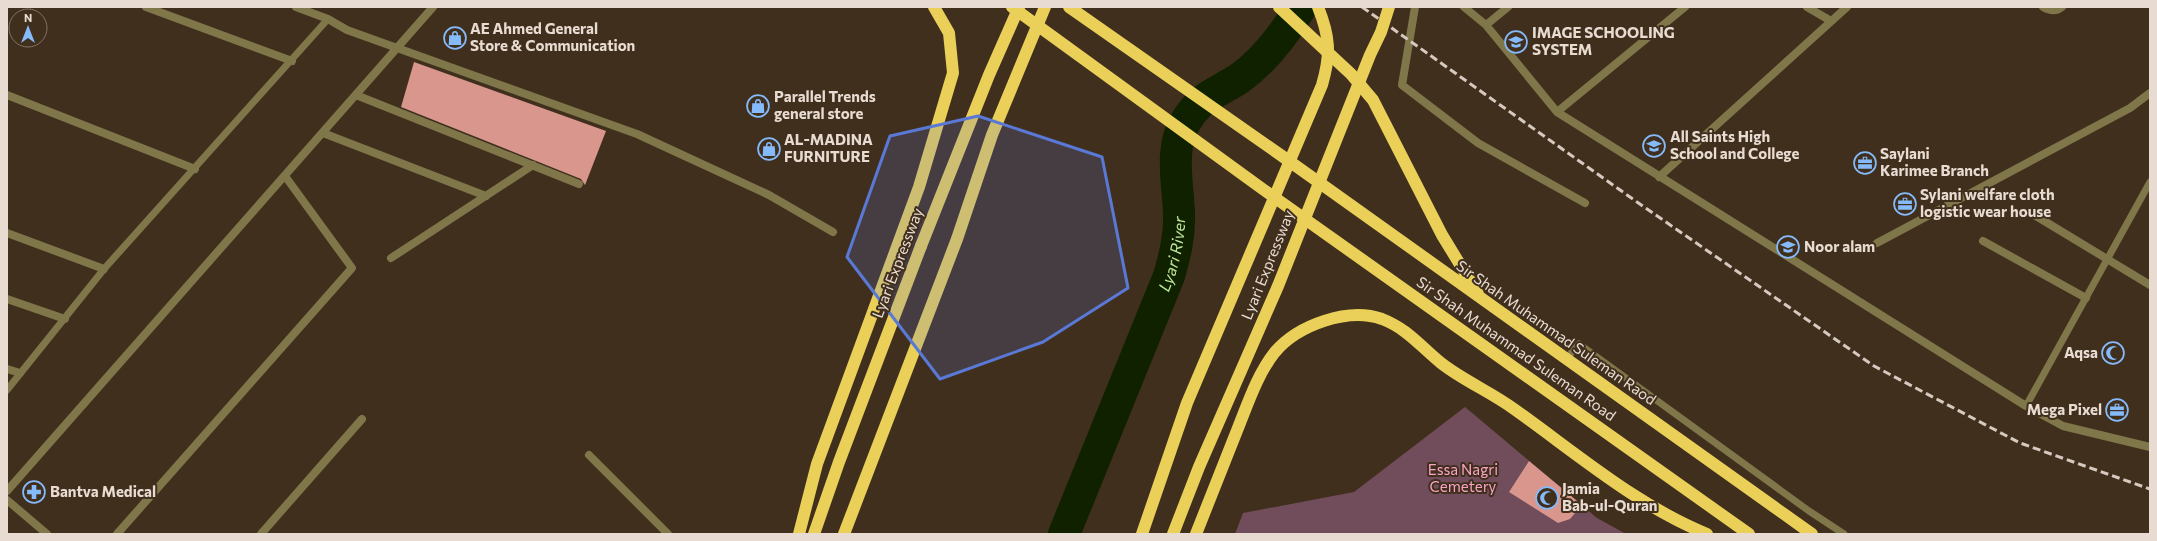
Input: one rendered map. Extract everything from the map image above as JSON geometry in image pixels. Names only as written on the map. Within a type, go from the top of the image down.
[{"type":"highway","points":[[799,534],[817,464],[919,187],[953,73],[949,33],[934,7]]},
{"type":"highway","name":"Sir Shah Muhammad Suleman Road","points":[[1012,7],[1264,190],[1749,534]]},
{"type":"highway","name":"Lyari Expressway","points":[[814,534],[839,462],[921,246],[989,75],[1019,7]]},
{"type":"highway","points":[[844,534],[957,239],[995,128],[1045,7]]},
{"type":"highway","points":[[1279,7],[1307,31],[1351,74],[1373,100],[1442,235],[1482,300]]},
{"type":"highway","points":[[1142,534],[1187,402],[1322,85],[1328,64],[1328,41],[1318,7]]},
{"type":"highway","name":"Lyari Expressway","points":[[1173,534],[1199,467],[1278,286],[1370,55],[1381,32],[1389,7]]},
{"type":"highway","name":"Sir Shah Muhammad Suleman Raod","points":[[1073,10],[1282,156],[1812,534]]},
{"type":"highway","points":[[1196,534],[1255,387],[1276,352],[1297,334],[1325,320],[1355,314],[1382,319],[1412,336],[1441,364],[1512,408],[1597,470],[1679,523],[1707,534]]},
{"type":"street","points":[[146,7],[292,61]]},
{"type":"street","points":[[296,7],[328,19],[347,30],[637,134],[769,195],[833,232]]},
{"type":"street","points":[[7,491],[433,7]]},
{"type":"street","points":[[1415,7],[1402,85],[1478,143],[1585,203]]},
{"type":"street","points":[[1464,7],[1486,24],[1557,112],[1658,177],[2026,406],[2063,426],[2150,447]]},
{"type":"street","points":[[1486,24],[1508,7]]},
{"type":"street","points":[[1557,112],[1685,7]]},
{"type":"street","points":[[1807,7],[1831,21]]},
{"type":"street","points":[[1658,177],[1847,7]]},
{"type":"street","points":[[2043,7],[2050,11],[2059,10],[2062,7]]},
{"type":"street","points":[[1877,243],[2130,108],[2150,93]]},
{"type":"street","points":[[7,95],[195,169]]},
{"type":"street","points":[[356,95],[580,184]]},
{"type":"street","points":[[323,133],[486,196]]},
{"type":"street","points":[[391,258],[533,165]]},
{"type":"street","points":[[117,534],[352,268],[285,176]]},
{"type":"street","points":[[2036,216],[2108,258],[2150,285]]},
{"type":"street","points":[[7,233],[104,269]]},
{"type":"street","points":[[1983,242],[2086,298]]},
{"type":"street","points":[[7,299],[65,319]]},
{"type":"street","points":[[7,369],[20,373]]},
{"type":"street","points":[[261,534],[362,418]]},
{"type":"street","points":[[589,455],[668,534]]},
{"type":"street","points":[[7,500],[46,534]]},
{"type":"lane","points":[[7,390],[104,269],[292,61],[328,19]]},
{"type":"lane","points":[[2026,406],[2150,182]]},
{"type":"lane","points":[[1566,359],[1579,344],[1809,511],[1844,534]]},
{"type":"highlighted area","points":[[978,116],[1102,157],[1128,288],[1043,342],[940,379],[847,257],[890,136]]},
{"type":"green space","name":"Essa Nagri Cemetery","points":[[1465,407],[1597,518],[1626,534],[1235,534],[1243,513],[1354,492]]},
{"type":"building","points":[[414,62],[606,131],[585,185],[581,179],[401,107]]},
{"type":"building","name":"Jamia Bab-ul-Quran","points":[[1529,461],[1582,505],[1570,519],[1558,523],[1509,492]]},
{"type":"waterway","name":"Lyari River","points":[[1064,534],[1169,276],[1179,229],[1176,154],[1181,131],[1186,121],[1198,105],[1210,95],[1240,78],[1258,63],[1288,27],[1301,7]]},
{"type":"railway","points":[[1362,7],[1637,202],[1874,366],[2020,443],[2150,489]]},
{"type":"place","name":"AE Ahmed General Store & Communication","points":[[455,38]]},
{"type":"place","name":"IMAGE SCHOOLING SYSTEM","points":[[1516,42]]},
{"type":"place","name":"Parallel Trends general store","points":[[758,106]]},
{"type":"place","name":"All Saints High School and College","points":[[1654,146]]},
{"type":"place","name":"AL-MADINA FURNITURE","points":[[769,149]]},
{"type":"place","name":"Saylani Karimee Branch","points":[[1865,163]]},
{"type":"place","name":"Sylani welfare cloth logistic wear house","points":[[1905,204]]},
{"type":"place","name":"Noor alam","points":[[1788,247]]},
{"type":"place","name":"Aqsa","points":[[2113,353]]},
{"type":"place","name":"Mega Pixel","points":[[2117,410]]},
{"type":"place","name":"Bantva Medical","points":[[34,492]]},
{"type":"place","name":"Jamia Bab-ul-Quran","points":[[1547,498]]}]
